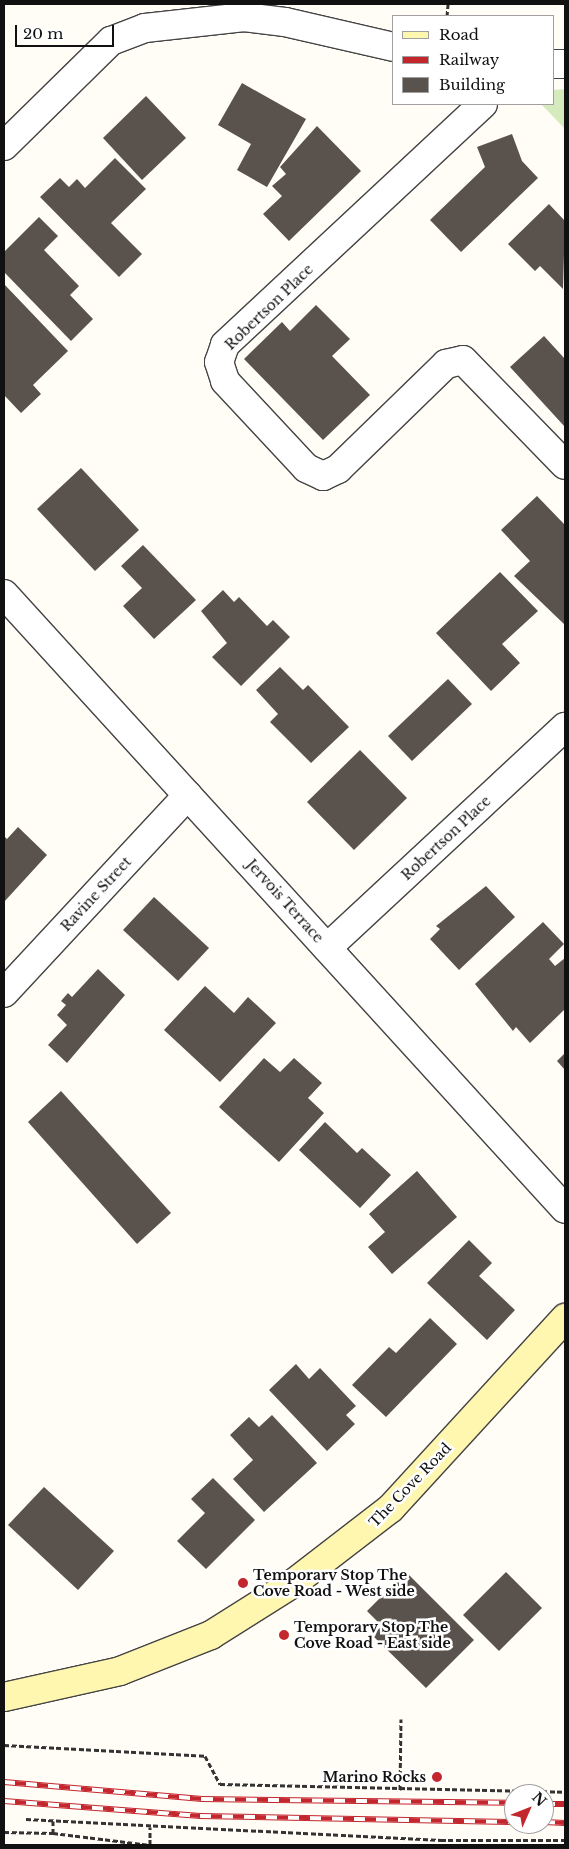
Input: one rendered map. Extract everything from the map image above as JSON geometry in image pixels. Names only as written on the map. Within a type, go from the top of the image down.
[{"type":"street","points":[[4,146],[111,41],[146,28],[244,18],[285,22],[392,47]]},
{"type":"street","name":"Robertson Place","points":[[482,105],[225,345],[219,362],[225,381],[306,468],[323,476],[338,469],[446,364],[463,360],[565,465]]},
{"type":"street","name":"Jervois Terrace","points":[[4,594],[565,1209]]},
{"type":"street","name":"Robertson Place","points":[[327,948],[565,727]]},
{"type":"street","name":"Ravine Street","points":[[4,993],[188,795]]},
{"type":"street","name":"The Cove Road","points":[[4,1697],[110,1674],[156,1657],[211,1635],[295,1582],[391,1508],[565,1318]]},
{"type":"path","points":[[400,1790],[401,1719]]},
{"type":"path","points":[[4,1744],[205,1756],[220,1784],[400,1790],[565,1792]]},
{"type":"path","points":[[26,1819],[150,1827],[441,1840],[565,1840]]},
{"type":"path","points":[[53,1820],[53,1832]]},
{"type":"path","points":[[4,1832],[53,1832],[150,1845],[150,1827]]},
{"type":"green space","points":[[565,89],[565,129],[542,105],[554,105],[554,90]]},
{"type":"building","points":[[242,83],[306,119],[267,187],[237,170],[251,144],[218,125]]},
{"type":"building","points":[[146,96],[186,138],[142,180],[103,138]]},
{"type":"building","points":[[317,126],[361,171],[289,241],[263,214],[282,196],[272,186],[286,174],[280,167]]},
{"type":"building","points":[[512,134],[522,161],[538,178],[461,252],[430,220],[485,167],[477,147]]},
{"type":"building","points":[[115,158],[146,189],[111,223],[142,254],[119,277],[40,197],[60,178],[69,187],[77,179],[85,188]]},
{"type":"building","points":[[549,204],[565,221],[563,289],[540,266],[535,271],[508,244]]},
{"type":"building","points":[[39,217],[58,236],[44,250],[79,286],[70,295],[93,319],[71,341],[4,272],[4,252]]},
{"type":"building","points":[[4,284],[68,351],[33,385],[41,394],[21,413],[4,395]]},
{"type":"building","points":[[316,305],[350,339],[332,356],[370,395],[323,440],[244,359],[282,322],[290,331]]},
{"type":"building","points":[[544,336],[565,359],[565,427],[510,367]]},
{"type":"building","points":[[81,468],[139,530],[95,571],[37,509]]},
{"type":"building","points":[[537,496],[565,525],[565,625],[514,576],[530,561],[501,530]]},
{"type":"building","points":[[143,545],[196,600],[154,639],[123,606],[142,588],[121,566]]},
{"type":"building","points":[[500,572],[538,611],[502,644],[520,663],[491,691],[436,633]]},
{"type":"building","points":[[223,590],[234,602],[239,597],[267,626],[273,620],[290,637],[241,686],[212,657],[227,643],[201,611]]},
{"type":"building","points":[[280,667],[303,690],[308,685],[349,727],[311,763],[270,722],[278,714],[256,690]]},
{"type":"building","points":[[448,679],[472,704],[412,761],[388,736]]},
{"type":"building","points":[[360,750],[407,798],[354,850],[307,802]]},
{"type":"building","points":[[18,827],[47,855],[4,902],[4,836],[7,839]]},
{"type":"building","points":[[486,886],[515,917],[459,970],[430,939],[440,929],[436,926]]},
{"type":"building","points":[[154,897],[209,948],[178,981],[123,930]]},
{"type":"building","points":[[543,922],[564,944],[549,959],[555,966],[565,958],[565,1009],[530,1043],[516,1027],[513,1031],[475,984]]},
{"type":"building","points":[[98,969],[125,995],[67,1063],[48,1045],[67,1025],[57,1015],[66,1005],[61,1001],[68,993],[72,997]]},
{"type":"building","points":[[205,986],[234,1013],[248,997],[276,1023],[220,1082],[164,1030]]},
{"type":"building","points":[[565,1053],[565,1070],[557,1061]]},
{"type":"building","points":[[264,1058],[280,1072],[294,1058],[322,1083],[308,1098],[324,1113],[279,1162],[219,1107]]},
{"type":"building","points":[[61,1091],[171,1213],[137,1244],[28,1122]]},
{"type":"building","points":[[325,1122],[357,1153],[362,1148],[391,1175],[360,1208],[299,1150]]},
{"type":"building","points":[[417,1171],[457,1217],[392,1274],[368,1247],[385,1232],[369,1214]]},
{"type":"building","points":[[469,1240],[492,1263],[479,1276],[515,1310],[487,1340],[427,1283]]},
{"type":"building","points":[[430,1318],[457,1344],[386,1417],[352,1385],[389,1347],[396,1353]]},
{"type":"building","points":[[296,1364],[309,1379],[320,1368],[356,1406],[346,1415],[355,1424],[327,1451],[269,1390]]},
{"type":"building","points":[[272,1415],[317,1463],[264,1512],[233,1479],[253,1460],[230,1435],[249,1417],[259,1427]]},
{"type":"building","points":[[213,1478],[255,1520],[206,1569],[177,1541],[205,1513],[191,1499]]},
{"type":"building","points":[[44,1487],[114,1551],[78,1590],[8,1525]]},
{"type":"building","points":[[406,1572],[474,1640],[426,1688],[372,1635],[382,1626],[367,1611]]},
{"type":"building","points":[[506,1572],[542,1608],[499,1651],[463,1615]]},
{"type":"railway","points":[[4,1782],[202,1799],[504,1803]]},
{"type":"railway","points":[[4,1801],[200,1816],[504,1822]]},
{"type":"railway","points":[[554,1804],[565,1804]]},
{"type":"railway","points":[[554,1822],[565,1823]]},
{"type":"place","name":"Temporary Stop The Cove Road - West side","points":[[243,1583]]},
{"type":"place","name":"Temporary Stop The Cove Road - East side","points":[[284,1635]]},
{"type":"place","name":"Marino Rocks","points":[[437,1777]]}]
